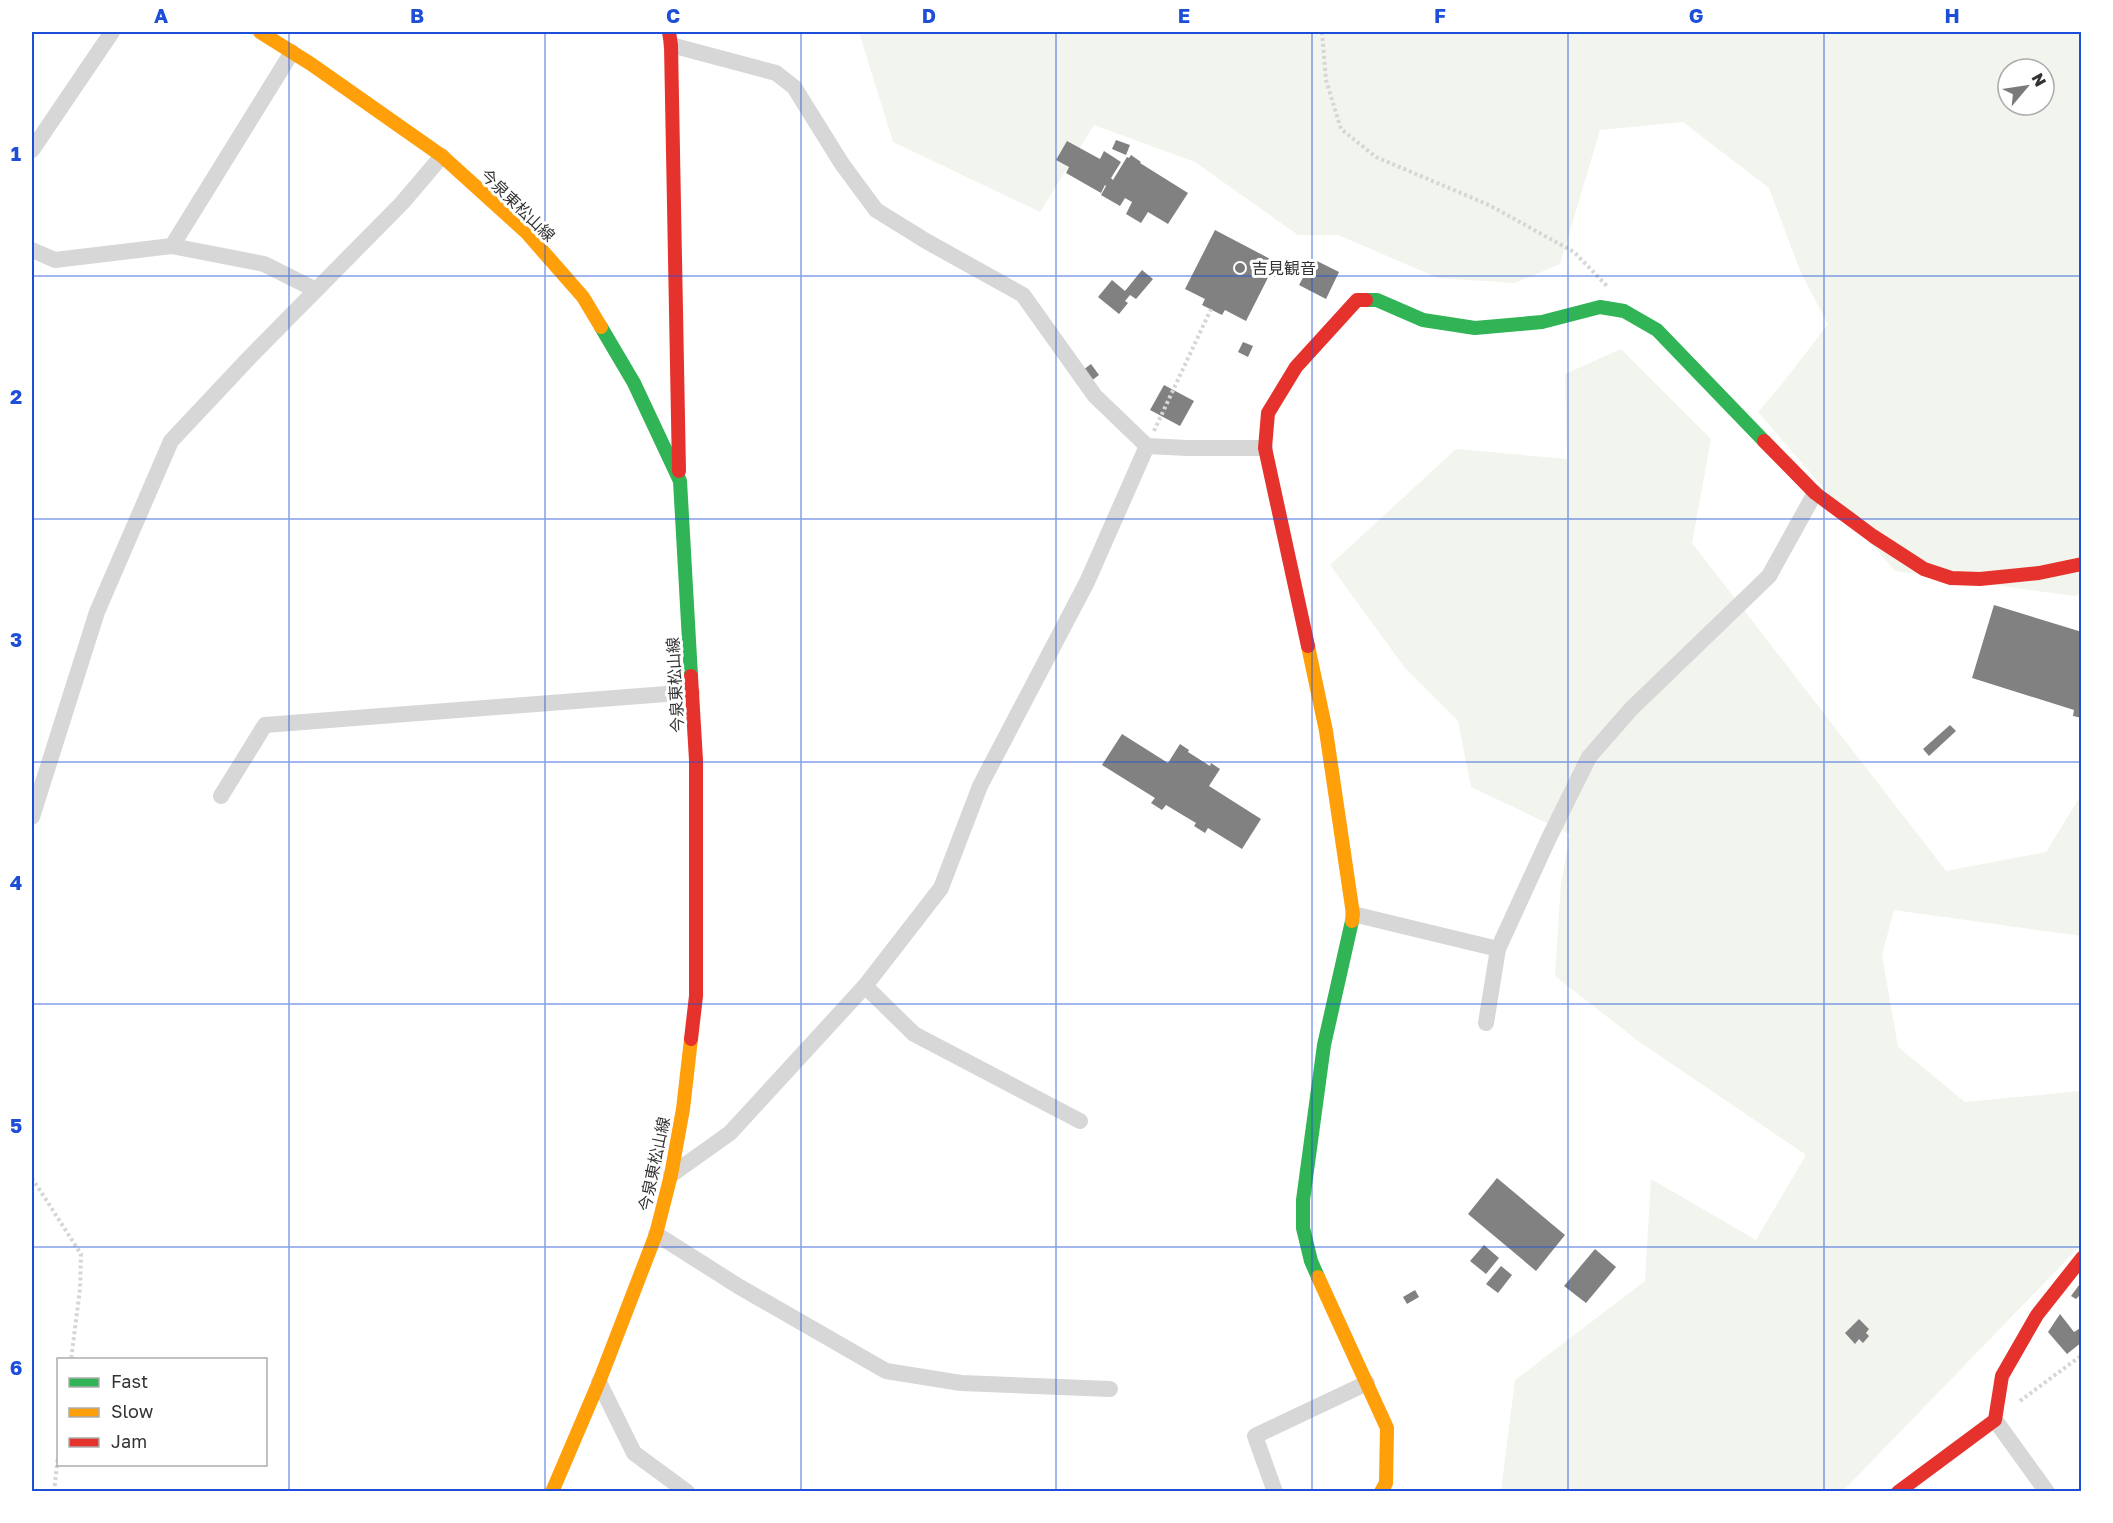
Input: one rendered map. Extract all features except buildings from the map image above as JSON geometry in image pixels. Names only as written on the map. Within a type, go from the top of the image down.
[{"type":"street","points":[[32,150],[112,32]]},
{"type":"street","name":"今泉東松山線","points":[[260,32],[442,156],[526,232],[583,297],[634,383],[680,481],[696,760],[696,996],[683,1109],[671,1175],[656,1234],[600,1382],[552,1491]]},
{"type":"street","points":[[680,481],[670,38],[776,74],[794,87],[842,164],[876,210],[926,241],[1023,295],[1095,396],[1147,446],[1265,448]]},
{"type":"street","points":[[172,246],[292,52]]},
{"type":"street","points":[[32,818],[97,612],[171,441],[402,203],[442,156]]},
{"type":"street","points":[[32,250],[55,260],[172,246],[264,264],[316,290]]},
{"type":"street","points":[[1381,1491],[1386,1483],[1387,1428],[1311,1261],[1303,1228],[1303,1200],[1324,1046],[1353,914],[1326,731],[1265,448],[1268,413],[1296,367],[1357,300],[1377,300],[1423,320],[1475,328],[1542,322],[1600,307],[1624,311],[1657,330],[1815,493],[1873,536],[1924,569],[1951,578],[1980,579],[2039,573],[2082,564]]},
{"type":"street","points":[[671,1175],[730,1133],[865,986],[941,888],[980,786],[1087,582],[1147,446]]},
{"type":"street","points":[[1486,1023],[1498,949],[1589,757],[1631,709],[1769,576],[1815,493]]},
{"type":"street","points":[[220,796],[265,725],[692,692]]},
{"type":"street","points":[[1353,914],[1498,949]]},
{"type":"street","points":[[865,986],[914,1034],[1080,1121]]},
{"type":"street","points":[[656,1234],[738,1286],[886,1371],[961,1383],[1110,1389]]},
{"type":"street","points":[[1898,1491],[1995,1420],[2002,1376],[2037,1316],[2082,1258]]},
{"type":"street","points":[[600,1382],[634,1453],[687,1491]]},
{"type":"street","points":[[1275,1491],[1255,1436],[1367,1383]]},
{"type":"street","points":[[1995,1420],[2047,1491]]},
{"type":"path","points":[[1322,32],[1326,80],[1341,129],[1376,157],[1489,205],[1574,252],[1613,292]]},
{"type":"path","points":[[1165,410],[1211,309]]},
{"type":"path","points":[[32,1178],[81,1254],[80,1289],[71,1358]]},
{"type":"path","points":[[1995,1420],[2082,1354]]},
{"type":"path","points":[[54,1491],[57,1465]]},
{"type":"shaded area","points":[[859,32],[2081,32],[2081,594],[2074,596],[1895,571],[1758,412],[1828,324],[1801,273],[1769,188],[1683,122],[1600,130],[1560,264],[1515,283],[1438,278],[1338,235],[1298,235],[1195,162],[1094,125],[1040,212],[893,142]]},
{"type":"shaded area","points":[[1621,349],[1711,439],[1692,543],[1946,871],[2046,852],[2081,795],[2081,936],[1894,910],[1882,955],[1898,1047],[1965,1102],[2081,1091],[2081,1245],[1843,1491],[1501,1491],[1515,1380],[1645,1281],[1651,1179],[1756,1240],[1806,1155],[1638,1041],[1555,976],[1561,883],[1570,834],[1471,787],[1458,721],[1405,668],[1330,565],[1456,449],[1567,459],[1565,374]]},
{"type":"traffic: fast","points":[[1366,300],[1377,300],[1423,320],[1475,328],[1542,322],[1600,307],[1624,311],[1657,330],[1764,441]]},
{"type":"traffic: fast","points":[[601,327],[634,383],[680,481],[691,676]]},
{"type":"traffic: fast","points":[[1318,1277],[1311,1261],[1303,1228],[1303,1200],[1324,1045],[1352,921]]},
{"type":"traffic: slow","points":[[260,32],[311,64],[442,156],[526,232],[583,297],[601,327]]},
{"type":"traffic: slow","points":[[1308,646],[1326,731],[1353,914],[1352,921]]},
{"type":"traffic: slow","points":[[552,1492],[599,1382],[656,1234],[671,1175],[683,1109],[691,1039]]},
{"type":"traffic: slow","points":[[1318,1277],[1387,1428],[1386,1483],[1381,1492]]},
{"type":"traffic: jam","points":[[669,32],[679,471]]},
{"type":"traffic: jam","points":[[1308,646],[1265,448],[1268,413],[1296,367],[1357,300],[1366,300]]},
{"type":"traffic: jam","points":[[1764,441],[1815,493],[1873,536],[1924,569],[1951,578],[1980,579],[2039,573],[2082,564]]},
{"type":"traffic: jam","points":[[691,676],[696,760],[696,996],[691,1039]]},
{"type":"traffic: jam","points":[[1898,1492],[1995,1420],[2002,1376],[2037,1315],[2082,1258]]},
{"type":"place","name":"吉見観音","points":[[1240,268]]}]
